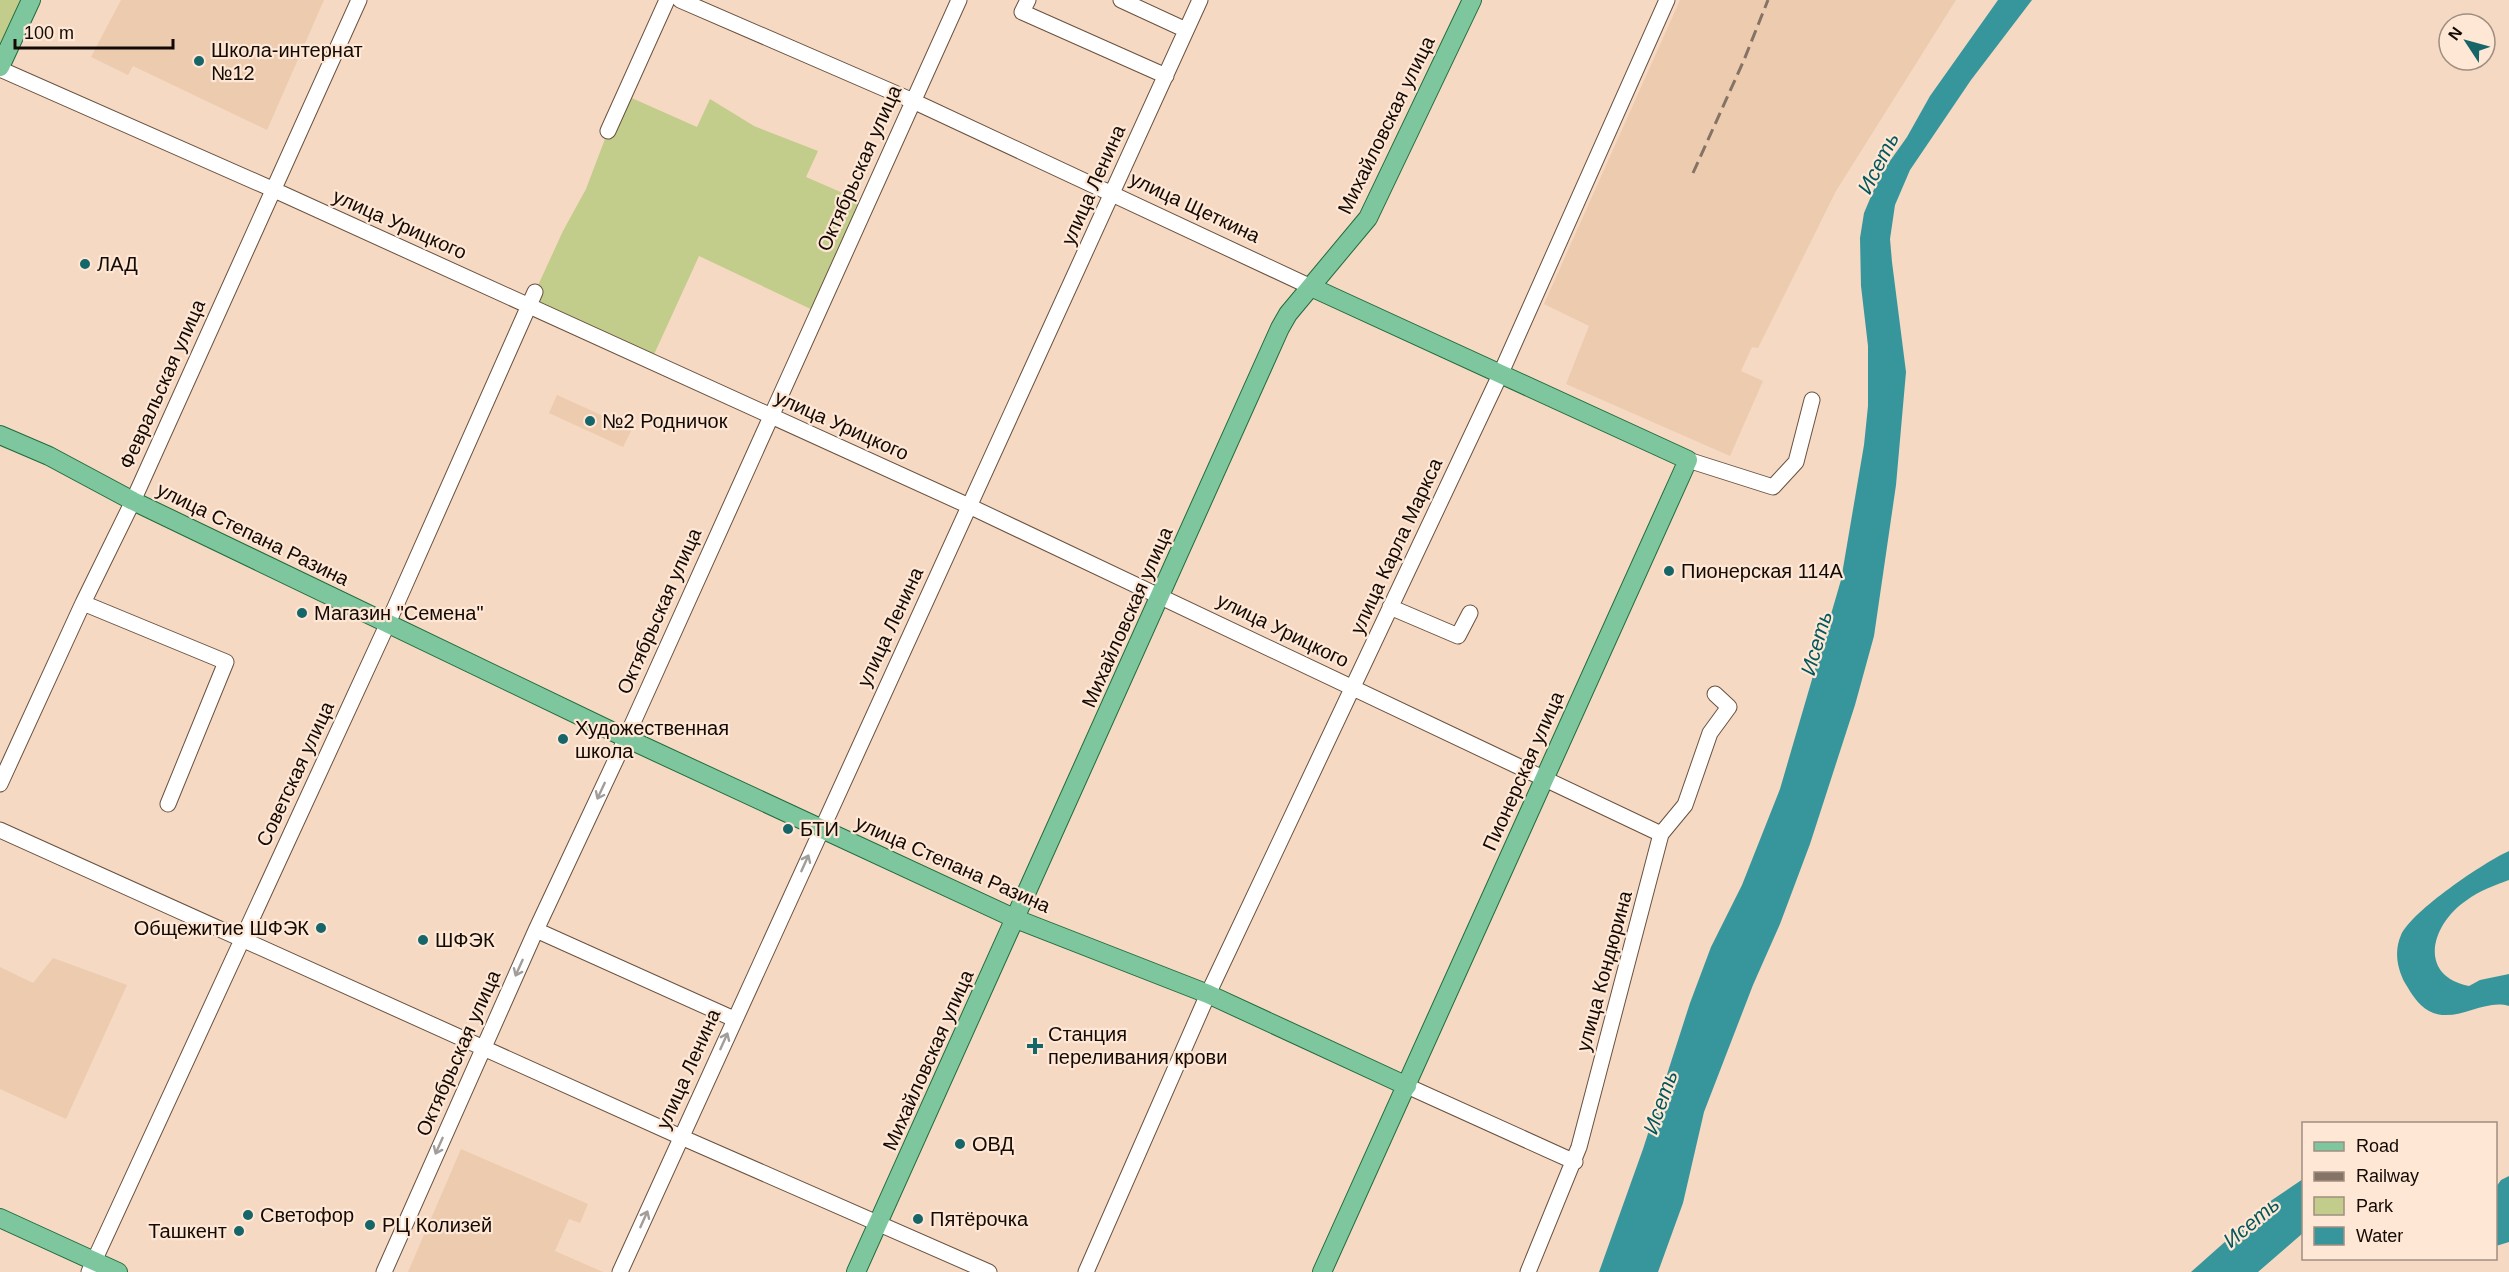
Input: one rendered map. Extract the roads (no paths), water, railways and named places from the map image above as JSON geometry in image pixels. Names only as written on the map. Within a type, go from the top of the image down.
[{"type":"main road","points":[[0,68],[31,0]]},
{"type":"main road","name":"Михайловская улица","points":[[856,1272],[1280,328],[1288,314],[1368,218],[1472,0]]},
{"type":"main road","name":"улица Щеткина","points":[[1311,287],[1688,460]]},
{"type":"main road","name":"улица Степана Разина","points":[[0,435],[49,456],[133,501],[626,738],[1016,919],[1208,994],[1407,1086]]},
{"type":"main road","name":"Пионерская улица","points":[[1322,1272],[1688,460]]},
{"type":"main road","points":[[0,1218],[91,1266],[118,1272]]},
{"type":"street","name":"Февральская улица","points":[[0,784],[83,603],[133,501],[359,0]]},
{"type":"street","points":[[608,131],[667,0]]},
{"type":"street","name":"улица Щеткина","points":[[680,0],[913,101],[1311,287]]},
{"type":"street","name":"Октябрьская улица","points":[[384,1272],[536,930],[626,738],[959,0]]},
{"type":"street","points":[[1028,0],[1022,12],[1166,76]]},
{"type":"street","points":[[1121,0],[1186,30]]},
{"type":"street","name":"улица Ленина","points":[[620,1272],[1200,0]]},
{"type":"street","name":"улица Карла Маркса","points":[[1086,1272],[1208,994],[1500,375],[1667,0]]},
{"type":"street","name":"улица Урицкого","points":[[0,68],[272,189],[532,299],[770,416],[1162,595],[1661,834]]},
{"type":"street","name":"Советская улица","points":[[91,1266],[388,623],[532,299]]},
{"type":"street","points":[[1688,460],[1773,487],[1796,462],[1812,400]]},
{"type":"street","points":[[83,603],[226,662],[168,804]]},
{"type":"street","points":[[1390,607],[1458,636],[1470,613]]},
{"type":"street","name":"улица Кондюрина","points":[[1528,1272],[1575,1162],[1661,834],[1685,805],[1710,733],[1729,707],[1715,694]]},
{"type":"street","points":[[0,830],[681,1137],[989,1272]]},
{"type":"street","points":[[536,930],[734,1019]]},
{"type":"street","points":[[1407,1086],[1575,1162]]},
{"type":"water","name":"Исеть","points":[[1998,0],[2032,0],[1971,80],[1910,170],[1895,205],[1890,239],[1906,372],[1896,485],[1874,636],[1855,705],[1810,844],[1704,1112],[1683,1203],[1658,1272],[1599,1272],[1643,1149],[1690,1003],[1711,947],[1742,885],[1780,789],[1841,580],[1864,445],[1868,406],[1868,346],[1861,286],[1860,238],[1864,213],[1880,175],[1907,137],[1930,96]]},
{"type":"water","points":[[2509,851],[2509,880],[2477,894],[2455,910],[2438,934],[2435,948],[2436,960],[2441,971],[2452,980],[2469,986],[2480,980],[2509,974],[2509,1006],[2489,1005],[2449,1015],[2429,1011],[2415,998],[2400,971],[2397,953],[2401,935],[2419,913],[2433,901],[2483,865]]},
{"type":"water","points":[[2509,1176],[2509,1242],[2497,1246],[2497,1186],[2501,1180]]},
{"type":"water","name":"Исеть","points":[[2302,1180],[2302,1234],[2258,1272],[2191,1272],[2272,1200]]},
{"type":"railway","points":[[1693,173],[1744,60],[1768,0]]},
{"type":"place","name":"Школа-интернат №12","points":[[199,61]]},
{"type":"place","name":"ЛАД","points":[[85,264]]},
{"type":"place","name":"№2 Родничок","points":[[590,421]]},
{"type":"place","name":"Пионерская 114А","points":[[1669,571]]},
{"type":"place","name":"Магазин \"Семена\"","points":[[302,613]]},
{"type":"place","name":"Художественная школа","points":[[563,739]]},
{"type":"place","name":"БТИ","points":[[788,829]]},
{"type":"place","name":"Общежитие ШФЭК","points":[[321,928]]},
{"type":"place","name":"ШФЭК","points":[[423,940]]},
{"type":"place","name":"Станция переливания крови","points":[[1035,1046]]},
{"type":"place","name":"ОВД","points":[[960,1144]]},
{"type":"place","name":"Светофор","points":[[248,1215]]},
{"type":"place","name":"Пятёрочка","points":[[918,1219]]},
{"type":"place","name":"РЦ Колизей","points":[[370,1225]]},
{"type":"place","name":"Ташкент","points":[[239,1231]]}]
